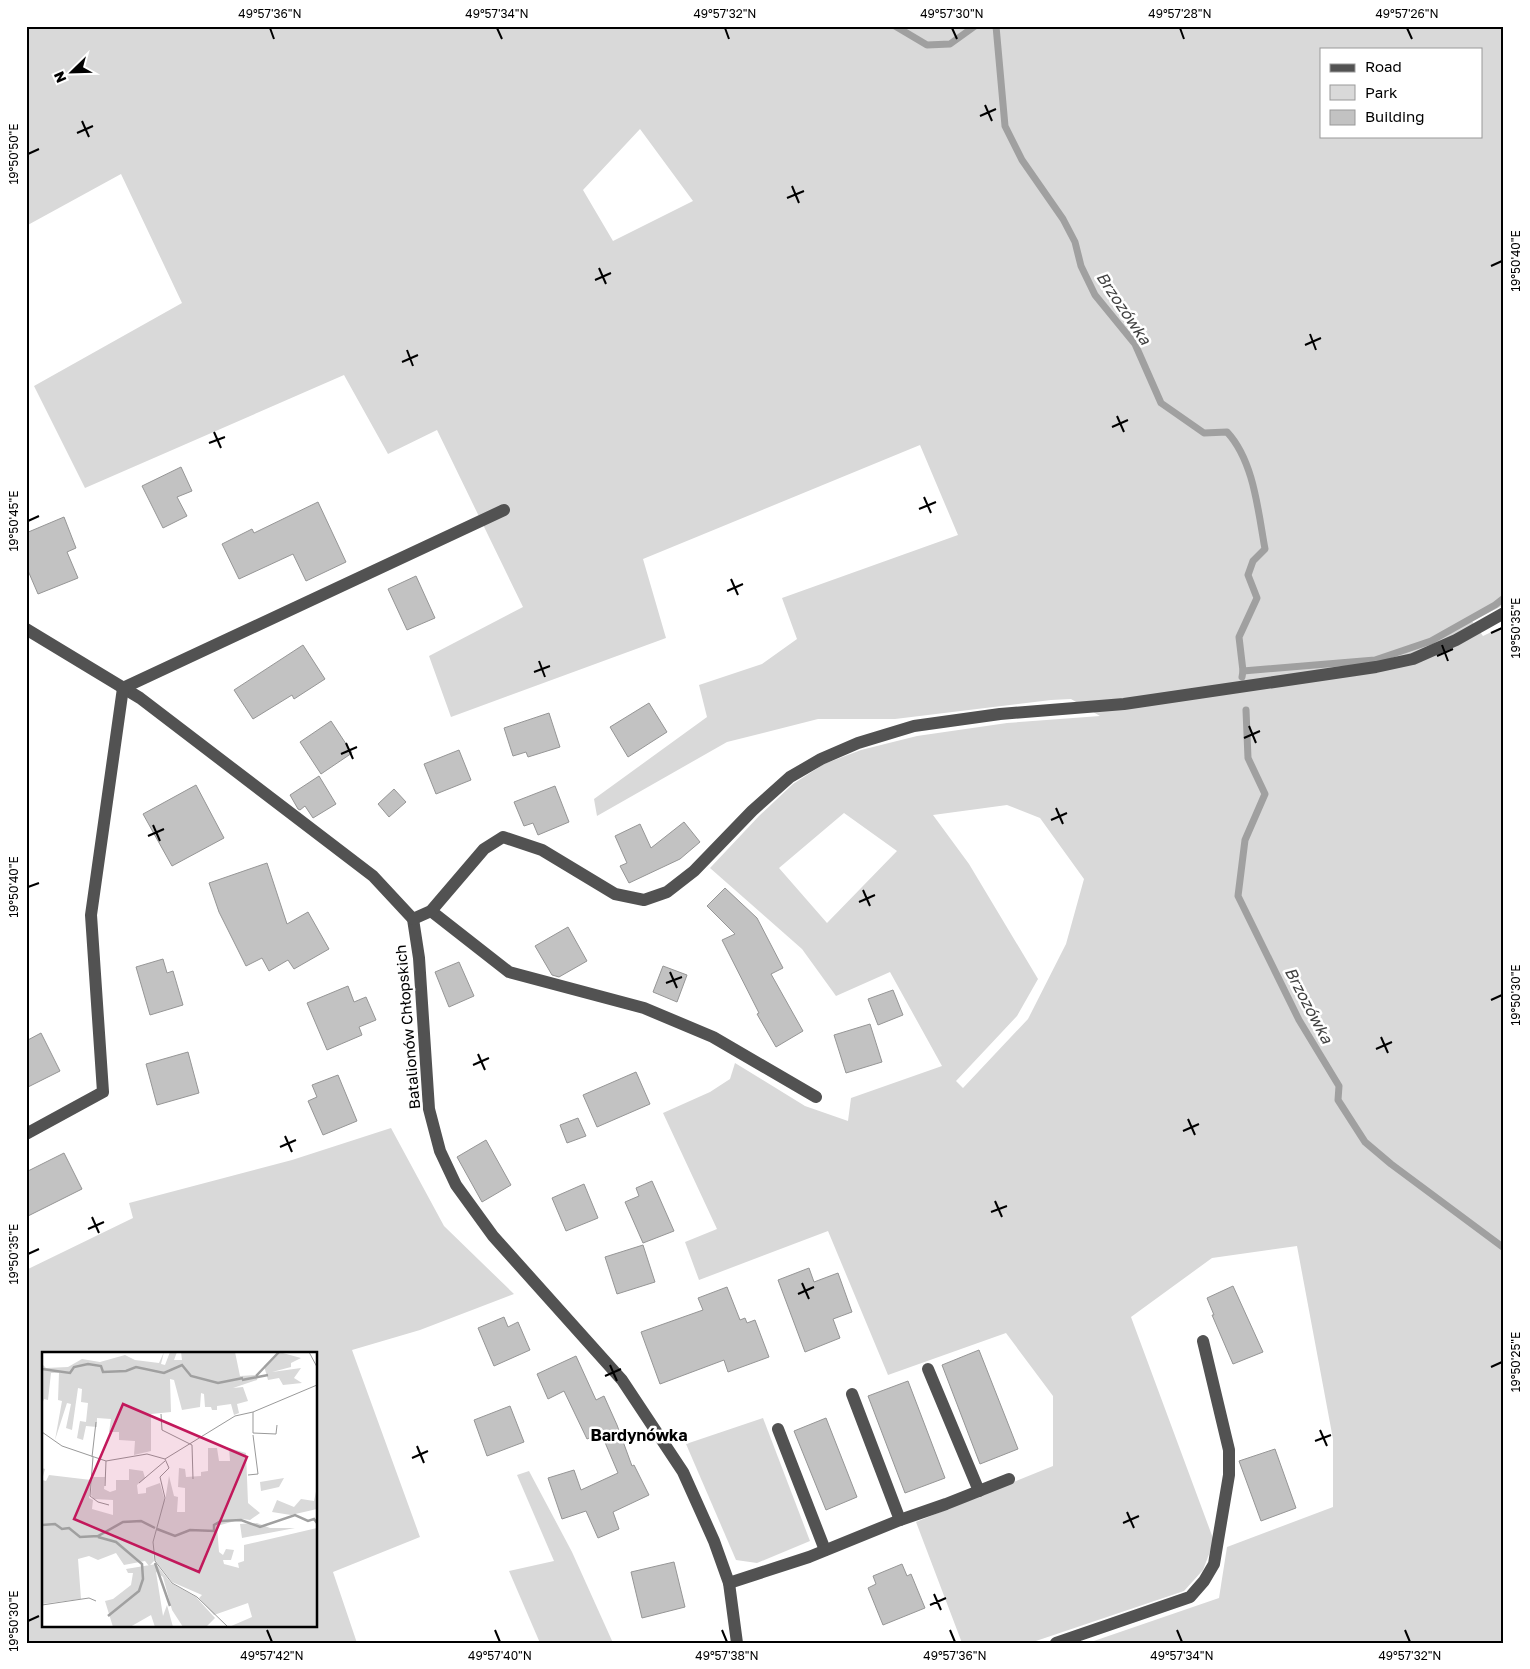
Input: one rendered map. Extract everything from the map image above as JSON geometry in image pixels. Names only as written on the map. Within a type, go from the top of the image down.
[{"type":"street","points":[[123,688],[504,510]]},
{"type":"street","points":[[26,629],[140,698],[374,876],[413,919],[431,911],[484,849],[503,838],[542,850],[615,894],[644,900],[667,892],[694,871],[752,811],[790,777],[821,759],[858,742],[914,726],[1000,714],[1124,704],[1376,667],[1413,659],[1456,640],[1504,613]]},
{"type":"street","points":[[26,1134],[103,1092],[91,914],[123,688]]},
{"type":"street","points":[[431,911],[509,972],[644,1008],[713,1037],[816,1097]]},
{"type":"street","name":"Batalionów Chłopskich","points":[[413,919],[419,958],[429,1109],[440,1151],[456,1184],[493,1236],[622,1380],[683,1472],[714,1541],[728,1583],[737,1643]]},
{"type":"street","points":[[1056,1643],[1190,1597],[1204,1582],[1214,1564],[1229,1475],[1229,1450],[1203,1341]]},
{"type":"street","points":[[928,1370],[979,1491]]},
{"type":"street","points":[[852,1394],[900,1520]]},
{"type":"street","points":[[778,1429],[825,1550]]},
{"type":"street","points":[[728,1583],[809,1557],[1009,1479]]},
{"type":"green space","points":[[26,26],[1504,26],[1504,605],[1472,621],[1483,636],[1504,626],[1504,1643],[1088,1643],[1219,1598],[1227,1547],[1333,1507],[1333,1439],[1297,1246],[1212,1258],[1131,1317],[1214,1541],[1203,1570],[1184,1591],[1030,1643],[962,1643],[916,1522],[1053,1466],[1053,1396],[1006,1333],[888,1375],[828,1231],[699,1280],[685,1242],[717,1229],[663,1113],[710,1092],[730,1079],[735,1063],[805,1106],[848,1121],[851,1098],[942,1066],[890,972],[836,996],[802,949],[710,868],[759,816],[793,784],[824,764],[861,750],[917,736],[1007,723],[1100,716],[1071,699],[895,719],[818,719],[727,742],[597,816],[594,799],[707,717],[699,685],[762,664],[797,639],[782,598],[958,535],[920,445],[643,559],[666,638],[451,717],[429,656],[523,607],[437,430],[388,454],[344,375],[85,488],[34,386],[182,303],[121,174],[26,226]],"holes":[[[640,129],[693,201],[613,241],[583,190]],[[1007,805],[1040,818],[1084,879],[1066,944],[1028,1019],[963,1088],[956,1081],[1017,1016],[1038,979],[969,864],[933,815]],[[844,813],[897,851],[827,923],[779,868]]]},
{"type":"green space","points":[[391,1128],[444,1226],[514,1294],[420,1330],[352,1350],[420,1537],[333,1572],[357,1643],[26,1643],[26,1270],[133,1218],[129,1203],[292,1160]]},
{"type":"green space","points":[[763,1418],[810,1541],[757,1563],[736,1560],[686,1444]]},
{"type":"green space","points":[[529,1471],[572,1552],[613,1643],[540,1643],[509,1571],[554,1561],[517,1475]]},
{"type":"building","points":[[181,467],[192,491],[177,497],[187,516],[163,528],[142,486]]},
{"type":"building","points":[[318,502],[346,562],[306,581],[293,554],[239,579],[222,544],[252,529],[254,533]]},
{"type":"building","points":[[64,517],[76,548],[67,552],[78,578],[38,594],[26,566],[26,533]]},
{"type":"building","points":[[416,576],[435,618],[407,630],[388,589]]},
{"type":"building","points":[[303,645],[325,679],[294,699],[292,695],[253,719],[234,690]]},
{"type":"building","points":[[649,703],[667,732],[628,757],[610,727]]},
{"type":"building","points":[[549,713],[560,747],[528,757],[526,752],[513,756],[504,728]]},
{"type":"building","points":[[331,721],[352,753],[321,774],[300,742]]},
{"type":"building","points":[[459,750],[471,780],[436,794],[424,764]]},
{"type":"building","points":[[319,776],[336,804],[313,818],[305,806],[300,810],[298,809],[290,795]]},
{"type":"building","points":[[196,785],[224,838],[172,866],[143,814]]},
{"type":"building","points":[[555,786],[569,822],[538,835],[533,823],[524,826],[514,802]]},
{"type":"building","points":[[394,789],[406,802],[389,817],[378,804]]},
{"type":"building","points":[[684,822],[700,842],[680,859],[629,883],[620,866],[627,863],[615,836],[640,824],[651,848]]},
{"type":"building","points":[[267,863],[287,924],[308,912],[329,949],[294,969],[288,960],[269,971],[262,958],[246,966],[219,912],[209,883]]},
{"type":"building","points":[[725,888],[757,918],[783,968],[771,974],[803,1031],[776,1047],[757,1014],[759,1013],[722,940],[735,934],[707,906]]},
{"type":"building","points":[[568,927],[587,961],[559,977],[552,975],[535,946]]},
{"type":"building","points":[[163,959],[167,973],[173,971],[183,1005],[150,1015],[136,967]]},
{"type":"building","points":[[459,962],[474,996],[449,1007],[435,972]]},
{"type":"building","points":[[663,966],[687,975],[677,1002],[653,992]]},
{"type":"building","points":[[348,986],[354,1002],[366,997],[376,1020],[359,1027],[362,1035],[327,1050],[307,1003]]},
{"type":"building","points":[[893,990],[903,1015],[878,1025],[868,999]]},
{"type":"building","points":[[870,1024],[882,1062],[846,1073],[834,1035]]},
{"type":"building","points":[[41,1033],[60,1071],[26,1088],[26,1041]]},
{"type":"building","points":[[188,1052],[199,1093],[157,1105],[146,1064]]},
{"type":"building","points":[[636,1072],[650,1104],[597,1127],[583,1095]]},
{"type":"building","points":[[338,1075],[357,1121],[323,1135],[308,1101],[317,1097],[312,1085]]},
{"type":"building","points":[[578,1118],[586,1136],[567,1143],[560,1125]]},
{"type":"building","points":[[486,1140],[511,1185],[482,1202],[457,1157]]},
{"type":"building","points":[[64,1153],[82,1189],[26,1217],[26,1172]]},
{"type":"building","points":[[652,1181],[674,1231],[643,1243],[625,1202],[639,1196],[636,1188]]},
{"type":"building","points":[[584,1184],[598,1218],[566,1231],[552,1198]]},
{"type":"building","points":[[643,1245],[655,1282],[617,1294],[605,1257]]},
{"type":"building","points":[[809,1268],[814,1282],[838,1273],[852,1312],[833,1319],[840,1338],[805,1352],[778,1280]]},
{"type":"building","points":[[1233,1286],[1263,1352],[1233,1364],[1212,1315],[1214,1315],[1207,1298]]},
{"type":"building","points":[[727,1287],[740,1320],[745,1318],[747,1323],[755,1320],[769,1357],[728,1372],[724,1360],[660,1384],[641,1332],[703,1310],[698,1298]]},
{"type":"building","points":[[504,1317],[508,1327],[518,1322],[530,1350],[494,1366],[478,1328]]},
{"type":"building","points":[[979,1350],[1018,1449],[980,1464],[942,1365]]},
{"type":"building","points":[[576,1356],[596,1400],[604,1396],[632,1466],[634,1465],[649,1495],[613,1512],[619,1529],[598,1538],[586,1511],[562,1519],[548,1478],[574,1470],[581,1490],[618,1473],[601,1433],[587,1439],[564,1391],[548,1399],[537,1374]]},
{"type":"building","points":[[908,1381],[945,1478],[905,1493],[868,1396]]},
{"type":"building","points":[[510,1406],[524,1442],[487,1456],[474,1420]]},
{"type":"building","points":[[826,1418],[857,1497],[826,1510],[794,1431]]},
{"type":"building","points":[[1275,1449],[1296,1508],[1261,1521],[1239,1461]]},
{"type":"building","points":[[674,1562],[685,1607],[642,1618],[631,1572]]},
{"type":"building","points":[[902,1564],[907,1576],[911,1574],[925,1608],[883,1625],[868,1588],[876,1584],[873,1576]]},
{"type":"waterway","name":"Brzozówka","points":[[895,26],[927,45],[950,44],[975,26]]},
{"type":"waterway","name":"Brzozówka","points":[[996,26],[1005,126],[1022,160],[1063,219],[1075,242],[1081,266],[1095,295],[1135,344],[1161,403],[1204,433],[1227,432],[1236,444],[1249,472],[1254,487],[1265,549],[1253,561],[1248,575],[1257,598],[1239,637],[1242,677]]},
{"type":"waterway","points":[[1243,671],[1375,660],[1431,641],[1504,598]]},
{"type":"waterway","name":"Brzozówka","points":[[1246,710],[1248,758],[1265,794],[1245,840],[1238,896],[1299,1020],[1339,1086],[1338,1100],[1365,1142],[1391,1164],[1504,1248]]},
{"type":"district","name":"Bardynówka","points":[[639,1435]]}]
